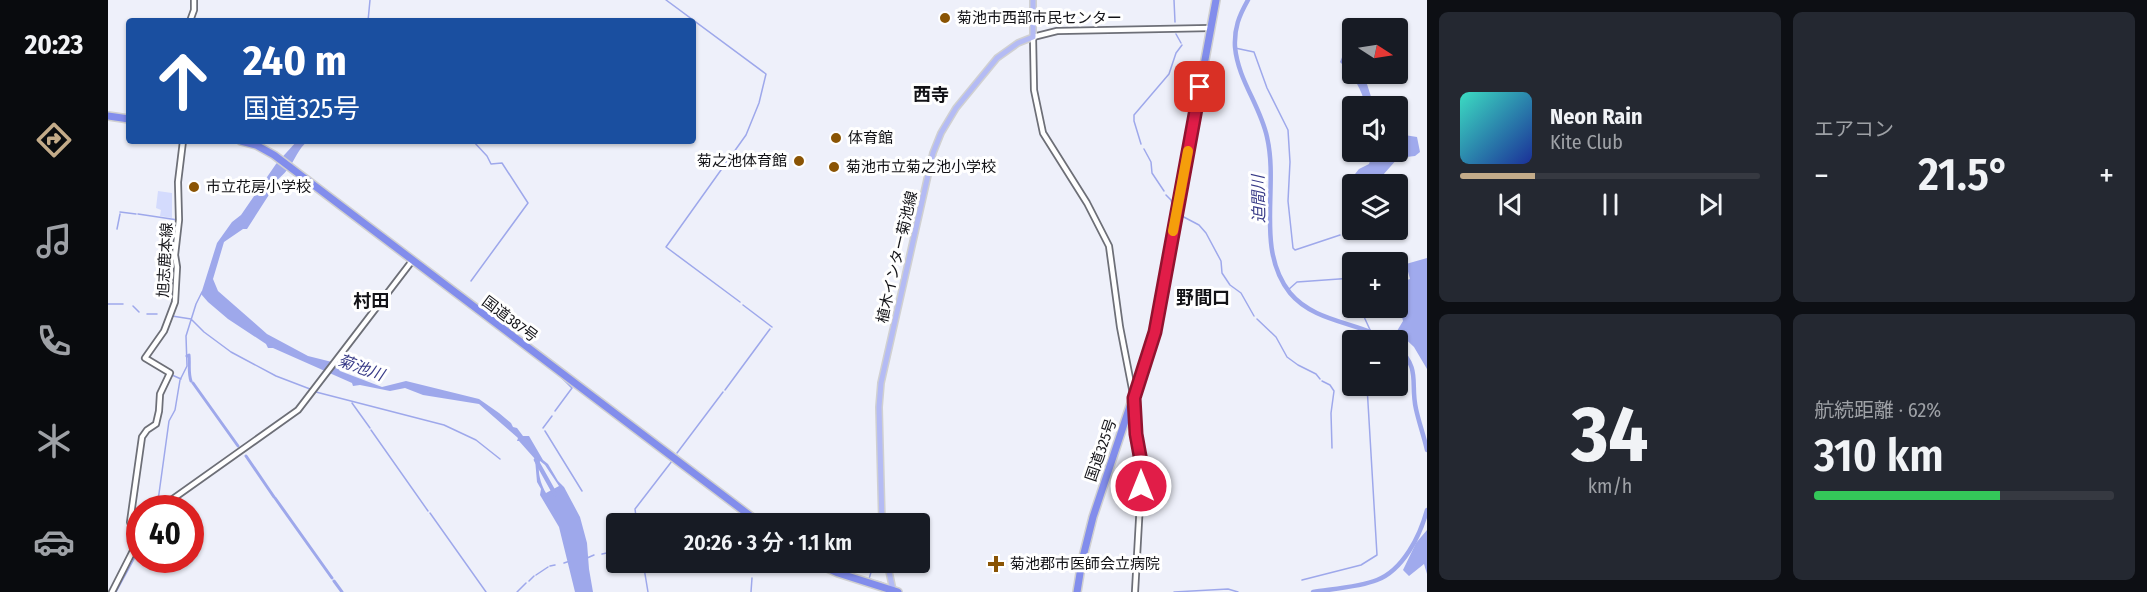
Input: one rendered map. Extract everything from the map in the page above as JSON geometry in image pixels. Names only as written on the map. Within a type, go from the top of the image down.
[{"type":"highway","name":"国道325号","points":[[1077,592],[1089,530],[1155,332],[1216,0]]},
{"type":"highway","points":[[108,116],[126,119]]},
{"type":"highway","name":"国道387号","points":[[253,144],[274,155],[746,513]]},
{"type":"highway","points":[[839,573],[894,592]]},
{"type":"main road","points":[[1033,0],[1033,37]]},
{"type":"main road","name":"植木インター菊池線","points":[[882,513],[879,407],[881,383],[933,153],[952,114],[992,64],[1006,50],[1033,37]]},
{"type":"main road","points":[[890,573],[894,592]]},
{"type":"street","points":[[191,18],[194,0]]},
{"type":"street","points":[[1135,592],[1142,467],[1136,434],[1134,398],[1120,327],[1109,243],[1081,192],[1043,133],[1034,90],[1033,37],[1057,31],[1211,28]]},
{"type":"street","name":"旭志鹿本線","points":[[134,495],[142,438],[147,430],[156,424],[160,394],[170,373],[145,358],[164,332],[175,302],[177,267],[175,255],[179,220],[178,182],[183,144]]},
{"type":"street","points":[[180,495],[294,414],[304,404],[412,261]]},
{"type":"street","points":[[112,592],[126,563]]},
{"type":"shaded area","points":[[1357,84],[1367,84],[1371,96],[1362,96]]},
{"type":"shaded area","points":[[1408,136],[1417,137],[1420,152],[1415,156],[1408,157]]},
{"type":"shaded area","points":[[294,144],[305,144],[275,183],[247,229],[243,229],[224,242],[213,279],[218,291],[267,334],[308,356],[332,362],[340,371],[382,387],[406,381],[479,399],[517,428],[523,436],[529,436],[543,460],[564,487],[580,517],[587,543],[593,592],[575,592],[559,527],[540,495],[541,489],[537,482],[535,459],[517,441],[518,438],[479,404],[423,395],[405,388],[390,391],[360,385],[353,386],[352,383],[273,348],[268,348],[266,344],[228,319],[208,302],[201,294],[217,243],[232,222],[241,215],[276,164]],"holes":[[[540,461],[559,486],[546,493],[540,477]]]},
{"type":"shaded area","points":[[1370,162],[1394,162],[1384,174],[1355,174]]},
{"type":"shaded area","points":[[158,191],[172,193],[172,218],[160,216],[161,210],[156,208]]},
{"type":"shaded area","points":[[1427,258],[1427,369],[1408,341],[1408,330],[1398,330],[1402,318],[1408,318],[1408,280],[1410,279],[1408,263]]},
{"type":"shaded area","points":[[1427,530],[1427,574],[1424,564],[1409,576],[1403,570],[1416,543]]},
{"type":"waterway","points":[[368,18],[370,0]]},
{"type":"waterway","points":[[666,0],[690,18]]},
{"type":"waterway","points":[[1174,0],[1175,22]]},
{"type":"waterway","name":"迫間川","points":[[1248,0],[1238,22],[1235,47],[1240,70],[1267,137],[1271,177],[1271,238],[1273,257],[1279,276],[1290,293],[1311,310],[1364,330]]},
{"type":"waterway","points":[[696,22],[766,74],[759,103],[746,135],[666,247],[740,302]]},
{"type":"waterway","points":[[1176,34],[1181,43]]},
{"type":"waterway","points":[[1141,144],[1134,115],[1169,74],[1176,53],[1182,45]]},
{"type":"waterway","points":[[1235,48],[1254,52],[1267,88],[1288,130],[1290,162],[1288,201],[1293,248],[1295,250],[1340,235]]},
{"type":"waterway","points":[[471,281],[528,203],[502,163],[491,164],[476,144]]},
{"type":"waterway","points":[[1144,149],[1151,162],[1152,173],[1164,191]]},
{"type":"waterway","points":[[1166,195],[1171,200],[1174,210]]},
{"type":"waterway","points":[[120,212],[136,214]]},
{"type":"waterway","points":[[117,229],[120,214]]},
{"type":"waterway","points":[[138,214],[178,220]]},
{"type":"waterway","points":[[1180,215],[1199,225],[1206,233],[1221,261],[1222,273],[1230,285],[1241,293],[1254,316]]},
{"type":"waterway","points":[[1288,290],[1297,282],[1342,279]]},
{"type":"waterway","points":[[159,495],[169,421],[175,410],[180,380],[187,366],[186,336],[202,292]]},
{"type":"waterway","points":[[108,304],[123,304]]},
{"type":"waterway","points":[[743,305],[772,327]]},
{"type":"waterway","points":[[133,306],[139,312]]},
{"type":"waterway","points":[[147,314],[157,314]]},
{"type":"waterway","points":[[172,316],[191,319],[231,352],[276,376],[310,389]]},
{"type":"waterway","points":[[1365,318],[1370,330]]},
{"type":"waterway","points":[[1257,319],[1276,337],[1287,357],[1316,374],[1320,379]]},
{"type":"waterway","points":[[725,390],[770,329]]},
{"type":"waterway","points":[[187,356],[189,355],[191,381]]},
{"type":"waterway","name":"迫間川","points":[[1408,360],[1412,370],[1414,400],[1427,450]]},
{"type":"waterway","points":[[172,375],[181,379]]},
{"type":"waterway","points":[[555,411],[572,388],[561,377]]},
{"type":"waterway","points":[[1322,381],[1330,385],[1334,391],[1331,413],[1332,448]]},
{"type":"waterway","points":[[193,383],[238,446]]},
{"type":"waterway","points":[[316,392],[444,425],[476,440],[500,459]]},
{"type":"waterway","points":[[677,453],[723,392]]},
{"type":"waterway","points":[[1302,580],[1361,565],[1377,555],[1368,396]]},
{"type":"waterway","points":[[352,403],[370,428]]},
{"type":"waterway","points":[[543,428],[552,416]]},
{"type":"waterway","points":[[371,430],[428,511]]},
{"type":"waterway","points":[[545,431],[582,491]]},
{"type":"waterway","points":[[246,456],[274,497]]},
{"type":"waterway","name":"菊池川","points":[[536,460],[555,494]]},
{"type":"waterway","points":[[636,513],[635,509],[672,461]]},
{"type":"waterway","points":[[275,498],[332,578]]},
{"type":"waterway","name":"迫間川","points":[[1313,592],[1346,588],[1377,580],[1386,575],[1409,551],[1427,510]]},
{"type":"waterway","points":[[430,513],[486,592]]},
{"type":"waterway","points":[[602,554],[606,553]]},
{"type":"waterway","points":[[587,558],[594,555]]},
{"type":"waterway","points":[[564,563],[570,561]]},
{"type":"waterway","points":[[550,566],[555,565]]},
{"type":"waterway","points":[[536,575],[548,567]]},
{"type":"waterway","points":[[116,592],[126,573]]},
{"type":"waterway","points":[[645,573],[648,592]]},
{"type":"waterway","points":[[871,573],[869,579],[873,580]]},
{"type":"waterway","points":[[529,581],[534,576]]},
{"type":"waterway","points":[[751,592],[752,578]]},
{"type":"waterway","points":[[334,581],[342,592]]},
{"type":"waterway","points":[[876,581],[883,583]]},
{"type":"waterway","points":[[517,592],[526,583]]},
{"type":"waterway","points":[[1174,592],[1228,589],[1238,592]]},
{"type":"slow traffic","points":[[1173,231],[1188,151]]},
{"type":"place","name":"菊池市西部市民センター","points":[[945,18]]},
{"type":"place","name":"体育館","points":[[836,138]]},
{"type":"place","name":"菊之池体育館","points":[[799,161]]},
{"type":"place","name":"菊池市立菊之池小学校","points":[[834,167]]},
{"type":"place","name":"市立花房小学校","points":[[194,187]]},
{"type":"place","name":"菊池郡市医師会立病院","points":[[996,564]]},
{"type":"district","name":"西寺","points":[[931,95]]},
{"type":"district","name":"野間口","points":[[1203,298]]},
{"type":"district","name":"村田","points":[[371,301]]},
{"type":"route","points":[[1141,486],[1142,467],[1136,434],[1134,398],[1155,332],[1200,87]]}]
